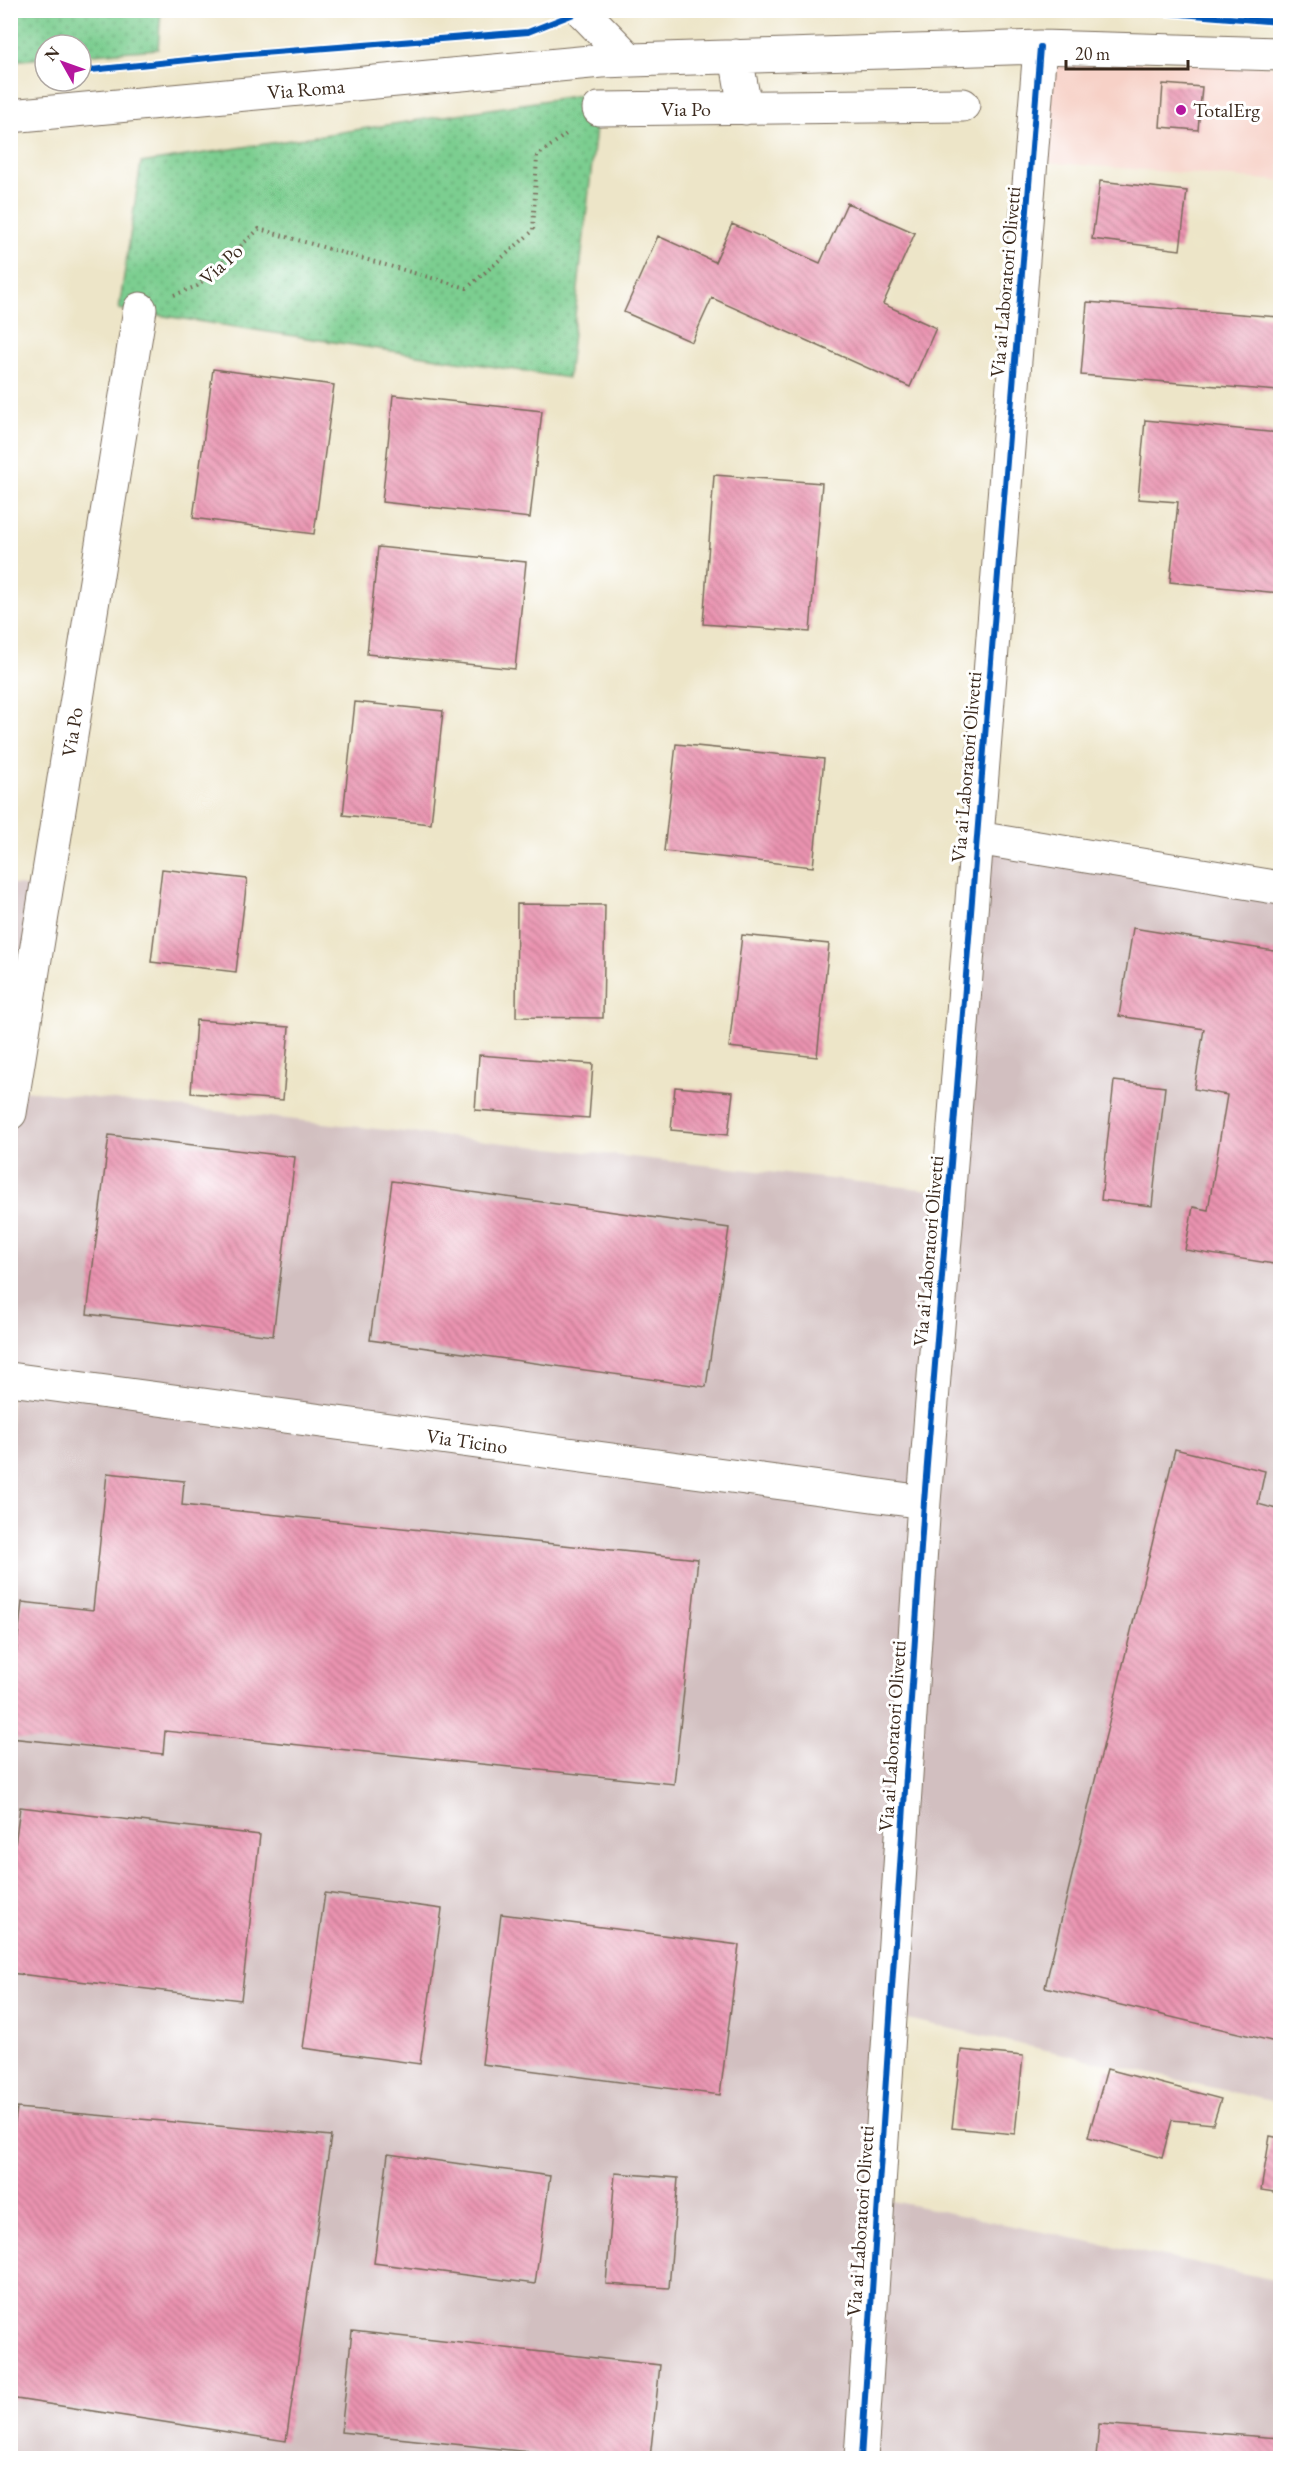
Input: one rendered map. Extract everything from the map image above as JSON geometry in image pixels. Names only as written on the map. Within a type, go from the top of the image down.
[{"type":"street","points":[[581,10],[616,61]]},
{"type":"street","name":"Via Roma","points":[[10,116],[616,61],[1041,47],[1281,54]]},
{"type":"street","name":"Via ai Laboratori Olivetti","points":[[861,2458],[924,1502],[1041,47]]},
{"type":"street","points":[[736,56],[745,108]]},
{"type":"street","name":"Via Po","points":[[599,109],[963,105]]},
{"type":"street","name":"Via Po","points":[[10,1113],[140,309]]},
{"type":"street","points":[[977,838],[1281,888]]},
{"type":"street","name":"Via Ticino","points":[[10,1380],[924,1502]]},
{"type":"shaded area","points":[[1053,60],[1280,66],[1280,181],[1045,162]]},
{"type":"shaded area","points":[[977,838],[1280,888],[1280,2103],[890,2015],[878,2198],[1280,2281],[1280,2458],[11,2458],[11,884],[32,887],[14,1089],[949,1192]]},
{"type":"green space","points":[[11,10],[161,11],[158,49],[93,54],[93,33],[33,33],[33,59],[11,61]]},
{"type":"green space","points":[[600,92],[568,378],[119,309],[141,163]]},
{"type":"building","points":[[1163,84],[1202,87],[1198,130],[1160,127]]},
{"type":"building","points":[[1100,181],[1187,191],[1180,250],[1092,239]]},
{"type":"building","points":[[847,203],[915,233],[883,304],[936,328],[910,387],[712,298],[692,342],[624,312],[658,236],[715,262],[732,224],[820,263]]},
{"type":"building","points":[[1087,302],[1280,317],[1280,391],[1081,375]]},
{"type":"building","points":[[213,369],[334,385],[314,534],[193,518]]},
{"type":"building","points":[[393,395],[542,411],[530,518],[382,502]]},
{"type":"building","points":[[1145,420],[1280,433],[1280,593],[1170,582],[1178,502],[1138,499]]},
{"type":"building","points":[[714,475],[822,483],[810,632],[703,624]]},
{"type":"building","points":[[378,547],[526,562],[515,669],[367,654]]},
{"type":"building","points":[[355,702],[443,711],[431,824],[343,815]]},
{"type":"building","points":[[676,744],[824,759],[813,867],[664,851]]},
{"type":"building","points":[[162,869],[247,879],[236,972],[151,962]]},
{"type":"building","points":[[517,904],[605,905],[603,1018],[516,1017]]},
{"type":"building","points":[[1133,928],[1280,952],[1280,1265],[1185,1250],[1193,1207],[1208,1210],[1227,1095],[1194,1089],[1204,1029],[1119,1016]]},
{"type":"building","points":[[742,935],[829,944],[817,1057],[729,1047]]},
{"type":"building","points":[[196,1020],[289,1027],[283,1100],[191,1093]]},
{"type":"building","points":[[479,1055],[593,1064],[589,1118],[475,1110]]},
{"type":"building","points":[[1114,1081],[1165,1087],[1152,1206],[1101,1200]]},
{"type":"building","points":[[675,1087],[733,1092],[728,1135],[671,1130]]},
{"type":"building","points":[[109,1135],[295,1157],[273,1336],[87,1314]]},
{"type":"building","points":[[392,1181],[729,1228],[706,1387],[370,1340]]},
{"type":"building","points":[[1175,1449],[1265,1471],[1258,1504],[1280,1510],[1280,2043],[1045,1987]]},
{"type":"building","points":[[107,1473],[184,1481],[182,1505],[698,1559],[674,1784],[165,1731],[163,1754],[10,1738],[10,1709],[22,1602],[93,1610]]},
{"type":"building","points":[[20,1807],[260,1835],[241,2000],[10,1973],[10,1883]]},
{"type":"building","points":[[325,1893],[442,1909],[420,2064],[303,2048]]},
{"type":"building","points":[[501,1914],[739,1945],[720,2095],[482,2064]]},
{"type":"building","points":[[961,2050],[1023,2056],[1015,2134],[952,2128]]},
{"type":"building","points":[[1107,2069],[1221,2099],[1213,2124],[1172,2120],[1162,2158],[1088,2137]]},
{"type":"building","points":[[17,2108],[331,2136],[286,2441],[10,2398],[10,2160]]},
{"type":"building","points":[[1270,2136],[1280,2138],[1280,2193],[1261,2190]]},
{"type":"building","points":[[388,2154],[550,2176],[535,2284],[374,2263]]},
{"type":"building","points":[[615,2173],[678,2178],[669,2288],[606,2284]]},
{"type":"building","points":[[352,2331],[660,2365],[650,2458],[586,2458],[341,2432]]},
{"type":"building","points":[[1099,2424],[1280,2438],[1280,2458],[1096,2458]]},
{"type":"cycle path","points":[[93,70],[237,55],[528,32],[584,10]]},
{"type":"cycle path","points":[[1132,10],[1280,22]]},
{"type":"cycle path","points":[[861,2458],[924,1502],[1040,47]]},
{"type":"place","name":"TotalErg","points":[[1181,110]]}]
